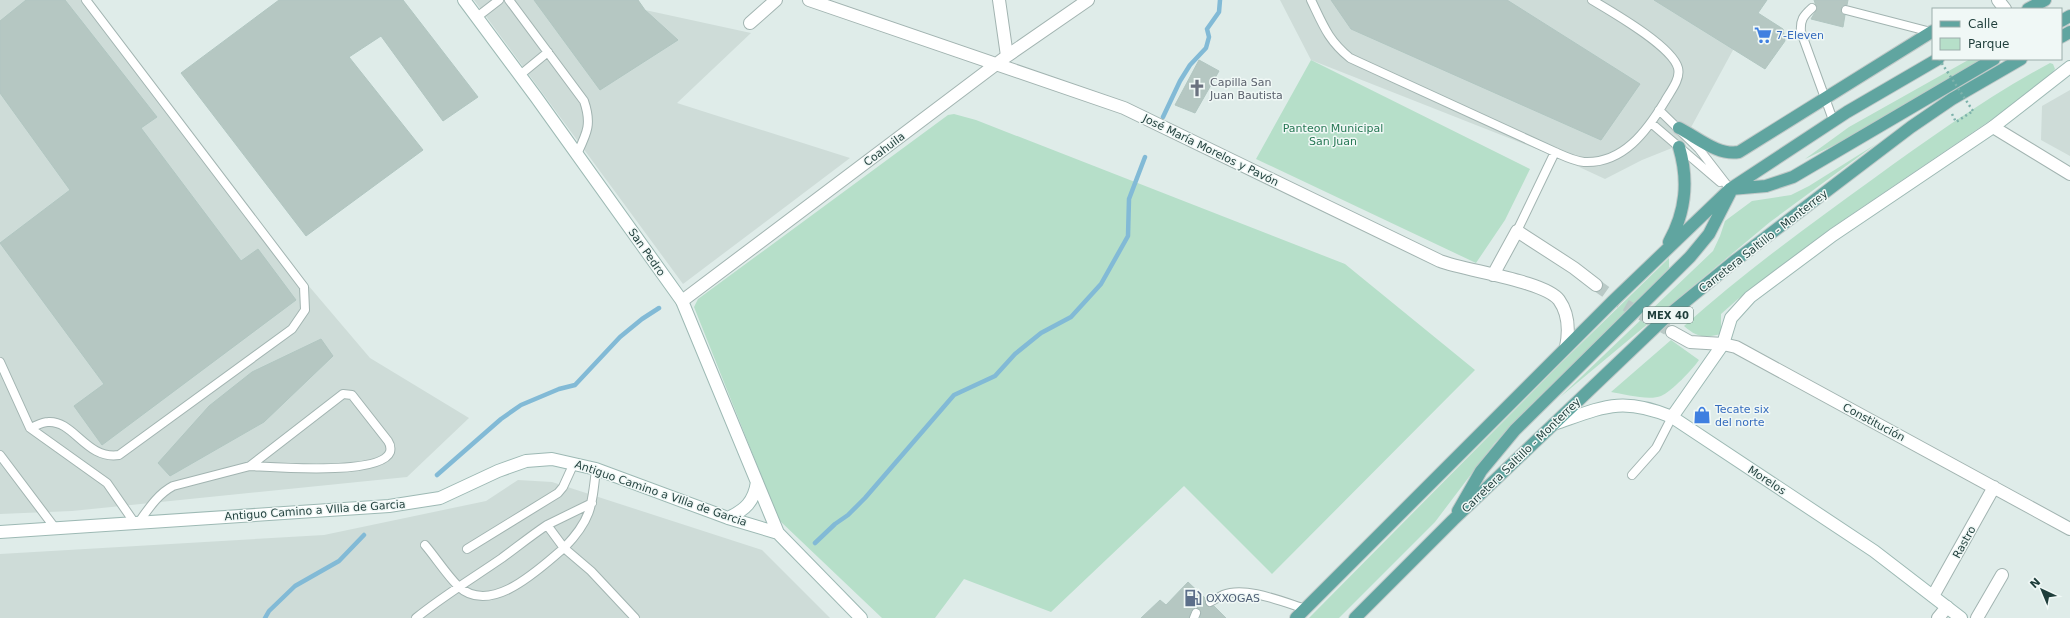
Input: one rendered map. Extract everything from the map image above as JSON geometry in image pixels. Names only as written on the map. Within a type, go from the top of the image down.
[{"type":"main road","points":[[2030,8],[2045,0]]},
{"type":"main road","points":[[1679,128],[1721,152],[1731,154],[1738,152],[1932,31]]},
{"type":"main road","points":[[1296,618],[1566,348],[1730,189],[1833,120],[1937,60]]},
{"type":"main road","points":[[1730,189],[1766,186],[1793,177],[1992,60]]},
{"type":"main road","name":"Carretera Saltillo - Monterrey","points":[[1355,618],[1453,520],[1665,318],[1736,260],[1911,127],[1952,99],[2019,60]]},
{"type":"main road","points":[[1664,252],[1677,226],[1685,198],[1684,164],[1679,147]]},
{"type":"main road","points":[[1453,520],[1481,471],[1515,430],[1700,246],[1731,194],[1730,189]]},
{"type":"street","name":"San Pedro","points":[[464,0],[520,75],[682,301],[778,533]]},
{"type":"street","points":[[750,23],[776,0]]},
{"type":"street","name":"José María Morelos y Pavón","points":[[809,0],[1124,108],[1440,261],[1460,268],[1535,286],[1559,299],[1568,323],[1566,348]]},
{"type":"street","points":[[999,0],[1007,56]]},
{"type":"street","name":"Coahuila","points":[[682,301],[1007,56],[1088,0]]},
{"type":"street","points":[[1672,417],[1724,344],[1731,318],[1750,297],[1833,235],[1993,127],[2070,67]]},
{"type":"street","points":[[1993,127],[2070,174]]},
{"type":"street","points":[[1493,275],[1517,231],[1574,268],[1596,285]]},
{"type":"street","name":"Constitución","points":[[1672,332],[1690,342],[1724,344],[1742,351],[2070,529]]},
{"type":"street","name":"Morelos","points":[[1554,424],[1602,408],[1626,404],[1650,408],[1672,417],[1863,543],[1961,618]]},
{"type":"street","name":"Antiguo Camino a VIlla de Garcia","points":[[0,532],[389,506],[440,498],[498,471],[526,461],[552,459],[596,469],[728,518],[778,533]]},
{"type":"street","points":[[728,518],[746,508],[753,498],[757,482]]},
{"type":"street","name":"Rastro","points":[[1934,596],[1994,487]]},
{"type":"street","points":[[778,533],[861,618]]},
{"type":"street","points":[[1977,618],[2002,575]]},
{"type":"street","points":[[1938,618],[1947,607]]},
{"type":"lane","points":[[30,428],[47,422],[58,422],[99,453],[110,456],[119,455],[292,329],[305,310],[304,288],[86,0]]},
{"type":"lane","points":[[477,17],[499,0]]},
{"type":"lane","points":[[509,0],[584,101],[589,116],[588,132],[577,154]]},
{"type":"lane","points":[[1310,0],[1324,29],[1335,45],[1350,58],[1555,152],[1583,162],[1600,160],[1617,155],[1638,140],[1651,123],[1677,79],[1678,68],[1675,61],[1656,42],[1592,0]]},
{"type":"lane","points":[[1812,8],[1805,14],[1801,21],[1801,32],[1833,120]]},
{"type":"lane","points":[[1846,10],[1932,31]]},
{"type":"lane","points":[[520,75],[548,52]]},
{"type":"lane","points":[[1659,110],[1699,149],[1730,189]]},
{"type":"lane","points":[[1651,123],[1730,189]]},
{"type":"lane","points":[[1517,231],[1555,152]]},
{"type":"lane","points":[[0,362],[30,428],[107,483],[136,522],[160,494],[169,488],[250,466],[300,470],[368,466],[383,460],[388,456],[391,448],[388,441],[352,395],[346,394],[338,396],[250,466]]},
{"type":"lane","points":[[1632,476],[1656,448],[1672,417]]},
{"type":"lane","points":[[0,455],[55,528]]},
{"type":"lane","points":[[467,549],[558,493],[563,487],[574,463]]},
{"type":"lane","points":[[425,545],[459,587],[472,593],[484,596],[500,594],[521,584],[564,548],[579,532],[588,518],[592,503],[596,469]]},
{"type":"lane","points":[[416,618],[547,525],[592,503]]},
{"type":"lane","points":[[547,525],[564,548],[591,571],[632,617]]},
{"type":"lane","points":[[1210,602],[1224,594],[1239,592],[1261,595],[1306,609]]},
{"type":"path","points":[[1940,60],[1972,111],[1956,122]]},
{"type":"shaded area","points":[[0,0],[87,0],[302,278],[370,358],[469,418],[407,477],[72,511],[0,514]]},
{"type":"shaded area","points":[[474,0],[638,0],[645,10],[751,33],[677,103],[850,158],[683,284]]},
{"type":"shaded area","points":[[1280,0],[1738,0],[1758,13],[1733,50],[1682,144],[1642,160],[1605,179],[1562,159],[1311,60]]},
{"type":"shaded area","points":[[2070,90],[2070,156],[2041,140],[2042,106]]},
{"type":"shaded area","points":[[518,480],[552,482],[762,550],[830,618],[0,618],[0,554],[324,535],[486,501]]},
{"type":"green space","name":"Panteon Municipal San Juan","points":[[1311,60],[1530,169],[1505,220],[1476,263],[1256,159]]},
{"type":"green space","points":[[1968,60],[1983,60],[1845,140],[1805,159],[1849,127]]},
{"type":"green space","points":[[2050,63],[2053,64],[2055,69],[2049,77],[2016,103],[1830,229],[1778,271],[1738,299],[1721,314],[1721,334],[1701,336],[1693,333],[1684,326],[1706,306],[1800,232],[1937,133],[1981,104]]},
{"type":"green space","points":[[954,114],[976,120],[1345,264],[1475,370],[1272,574],[1184,486],[1051,612],[964,579],[935,618],[882,618],[779,520],[694,307],[698,299],[948,115]]},
{"type":"green space","points":[[1876,144],[1770,222],[1559,398],[1713,251],[1725,221],[1752,201],[1791,195],[1809,186]]},
{"type":"green space","points":[[1669,258],[1669,268],[1519,417],[1494,444],[1435,522],[1339,618],[1309,618],[1559,365]]},
{"type":"green space","points":[[1671,340],[1699,360],[1676,385],[1661,396],[1650,398],[1611,392]]},
{"type":"building","points":[[26,0],[65,0],[157,117],[141,128],[241,261],[258,249],[296,300],[102,445],[74,406],[104,384],[0,243],[70,190],[0,93],[0,21]]},
{"type":"building","points":[[279,0],[403,0],[478,97],[443,121],[381,36],[349,57],[423,150],[306,236],[181,73]]},
{"type":"building","points":[[534,0],[638,0],[645,10],[678,40],[600,90]]},
{"type":"building","points":[[1331,0],[1507,0],[1640,84],[1601,140],[1351,29]]},
{"type":"building","points":[[1654,0],[1767,0],[1758,13],[1783,29],[1785,41],[1765,69]]},
{"type":"building","points":[[1814,0],[1848,0],[1847,5],[1842,6],[1841,9],[1842,14],[1845,15],[1843,27],[1811,19],[1817,9]]},
{"type":"building","name":"Capilla San Juan Bautista","points":[[1199,60],[1219,71],[1195,113],[1175,105]]},
{"type":"building","points":[[321,339],[333,356],[264,422],[170,476],[158,463],[209,406],[252,372]]},
{"type":"building","points":[[1188,582],[1206,599],[1205,602],[1207,606],[1214,606],[1226,618],[1200,618],[1201,612],[1196,608],[1191,611],[1189,618],[1141,618],[1160,600],[1166,605]]},
{"type":"waterway","points":[[1163,117],[1180,81],[1190,65],[1206,48],[1209,37],[1207,29],[1219,12],[1220,0]]},
{"type":"waterway","points":[[815,543],[835,524],[848,515],[865,498],[954,395],[995,376],[1015,354],[1041,333],[1071,317],[1101,284],[1128,236],[1129,199],[1145,157]]},
{"type":"waterway","points":[[437,475],[501,419],[521,405],[559,389],[575,385],[620,337],[642,319],[659,308]]},
{"type":"waterway","points":[[265,618],[269,611],[295,586],[339,561],[364,535]]},
{"type":"tunnel","points":[[1596,285],[1620,302],[1672,332]]},
{"type":"place","name":"7-Eleven","points":[[1763,35]]},
{"type":"place","name":"Capilla San Juan Bautista","points":[[1197,88]]},
{"type":"place","name":"Tecate six del norte","points":[[1702,415]]},
{"type":"place","name":"OXXOGAS","points":[[1193,598]]}]
